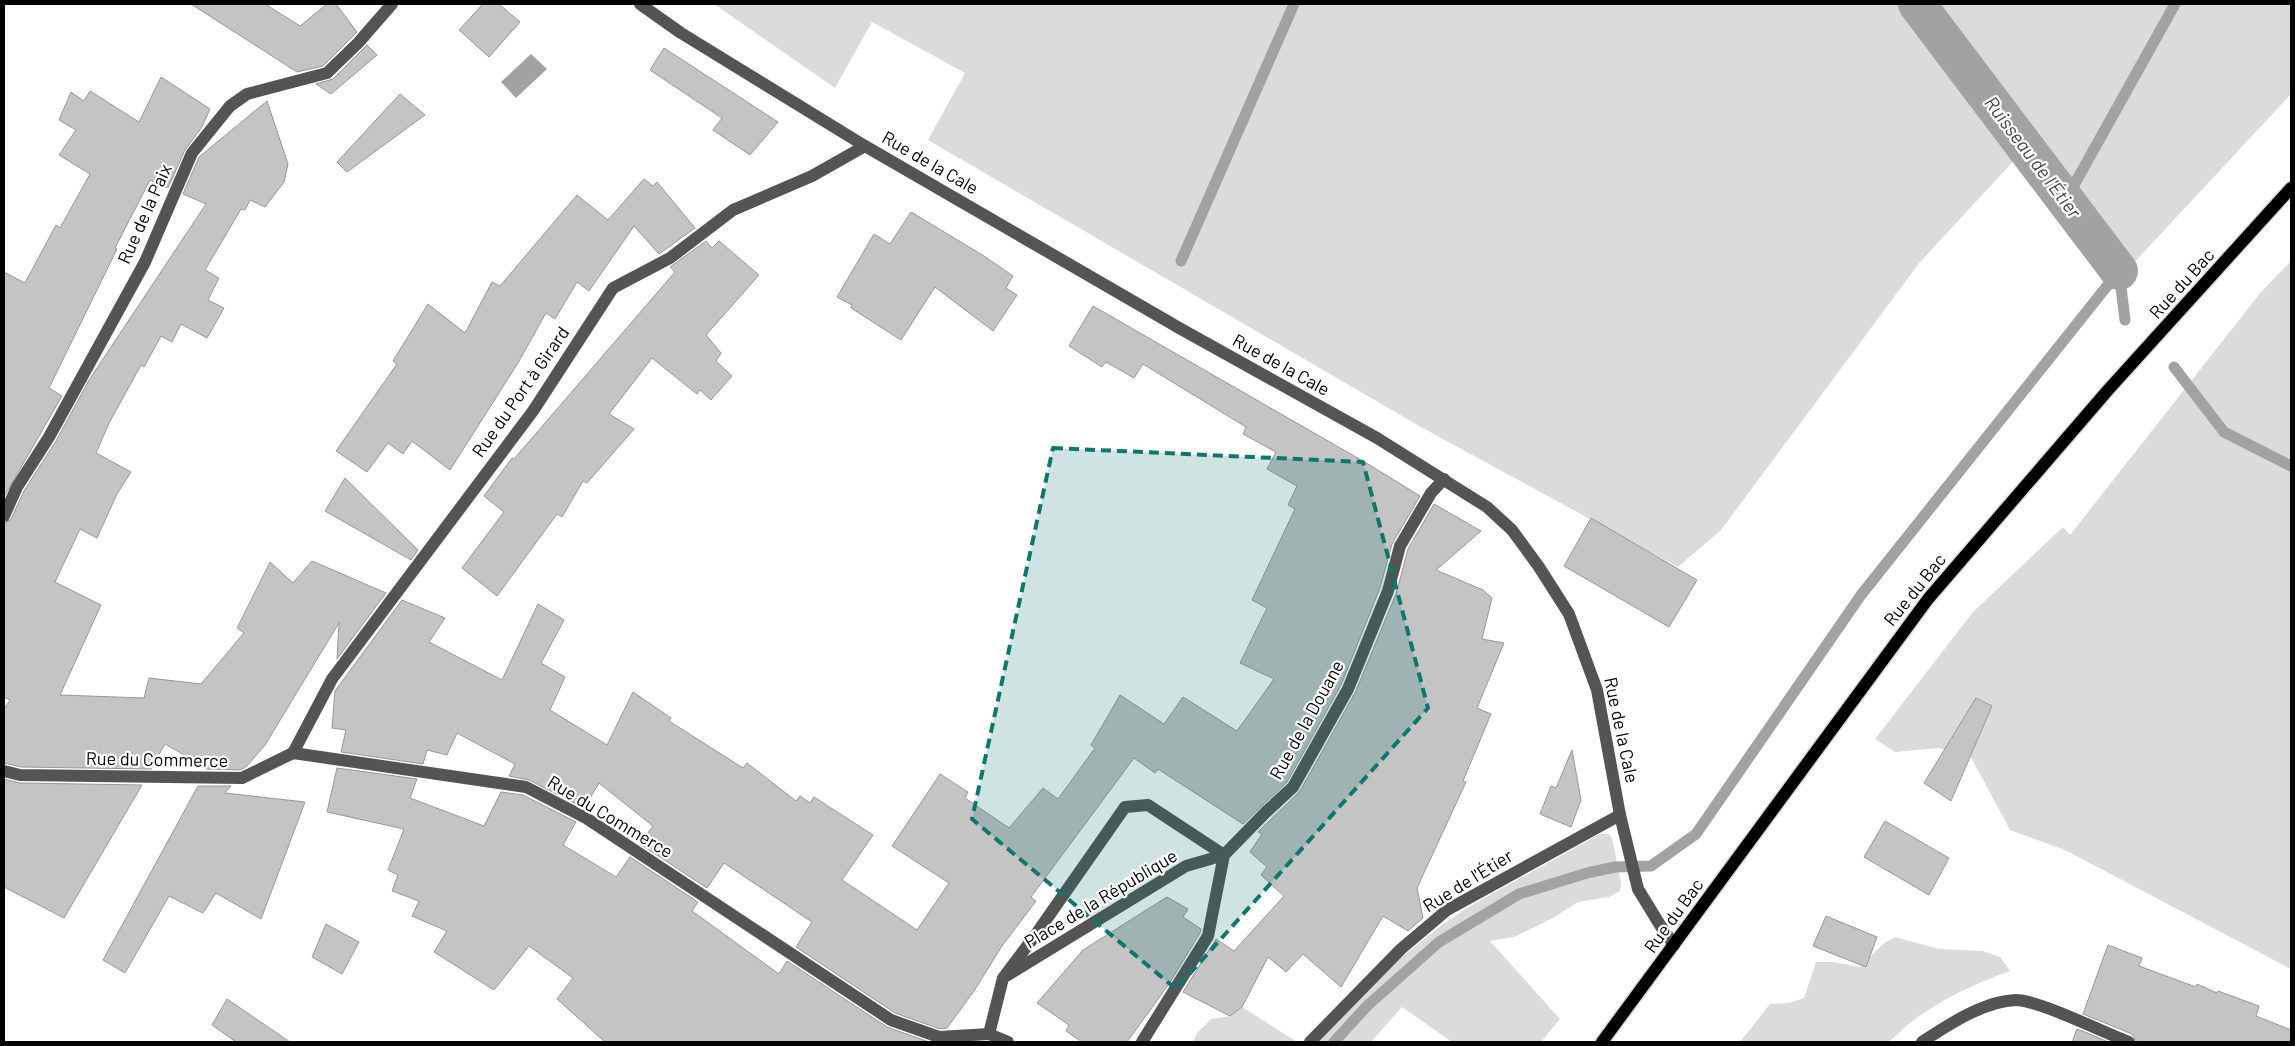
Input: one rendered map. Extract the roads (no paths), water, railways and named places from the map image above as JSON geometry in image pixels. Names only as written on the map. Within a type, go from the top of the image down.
[{"type":"main road","name":"Rue du Bac","points":[[1602,1042],[1928,599],[2108,390],[2291,188]]},
{"type":"street","name":"Rue de la Paix","points":[[4,516],[17,487],[49,436],[145,262],[192,154],[230,106],[247,94],[327,73],[358,43],[392,4]]},
{"type":"street","name":"Rue de la Cale","points":[[640,4],[682,33],[865,146],[1181,329],[1376,438],[1488,507],[1512,530],[1539,567],[1569,614],[1597,690],[1620,815],[1638,889],[1660,926],[1674,945]]},
{"type":"street","name":"Rue du Port à Girard","points":[[293,753],[332,679],[533,411],[613,288],[670,258],[733,210],[812,176],[865,146]]},
{"type":"street","name":"Rue de la Douane","points":[[1224,855],[1293,787],[1348,689],[1388,591],[1400,546],[1431,493],[1444,479]]},
{"type":"street","name":"Rue du Commerce","points":[[4,771],[20,775],[242,778],[293,753],[526,787],[586,818],[891,1020],[939,1037],[989,1034],[1008,1042]]},
{"type":"street","name":"Place de la République","points":[[989,1034],[1003,978],[1125,807],[1148,805],[1224,855]]},
{"type":"street","name":"Rue de l'Étier","points":[[1310,1042],[1401,949],[1447,910],[1620,815]]},
{"type":"street","name":"Place de la République","points":[[1003,978],[1186,866],[1224,855]]},
{"type":"street","points":[[1142,1042],[1208,936],[1224,855]]},
{"type":"street","points":[[1922,1042],[1951,1023],[1994,1004],[2018,1000],[2040,1006],[2129,1042]]},
{"type":"waterway","points":[[1181,261],[1294,4]]},
{"type":"waterway","name":"Ruisseau de l'Étier","points":[[1917,4],[2119,271]]},
{"type":"waterway","points":[[2069,194],[2175,4]]},
{"type":"waterway","name":"Ruisseau de l'Étier","points":[[2119,271],[2125,320]]},
{"type":"waterway","points":[[1334,1042],[1367,1006],[1439,942],[1519,894],[1587,873],[1615,867],[1651,866],[1696,834],[1861,595],[2119,271]]},
{"type":"waterway","name":"Ruisseau de l'Étier","points":[[2174,367],[2224,432],[2291,466]]}]
